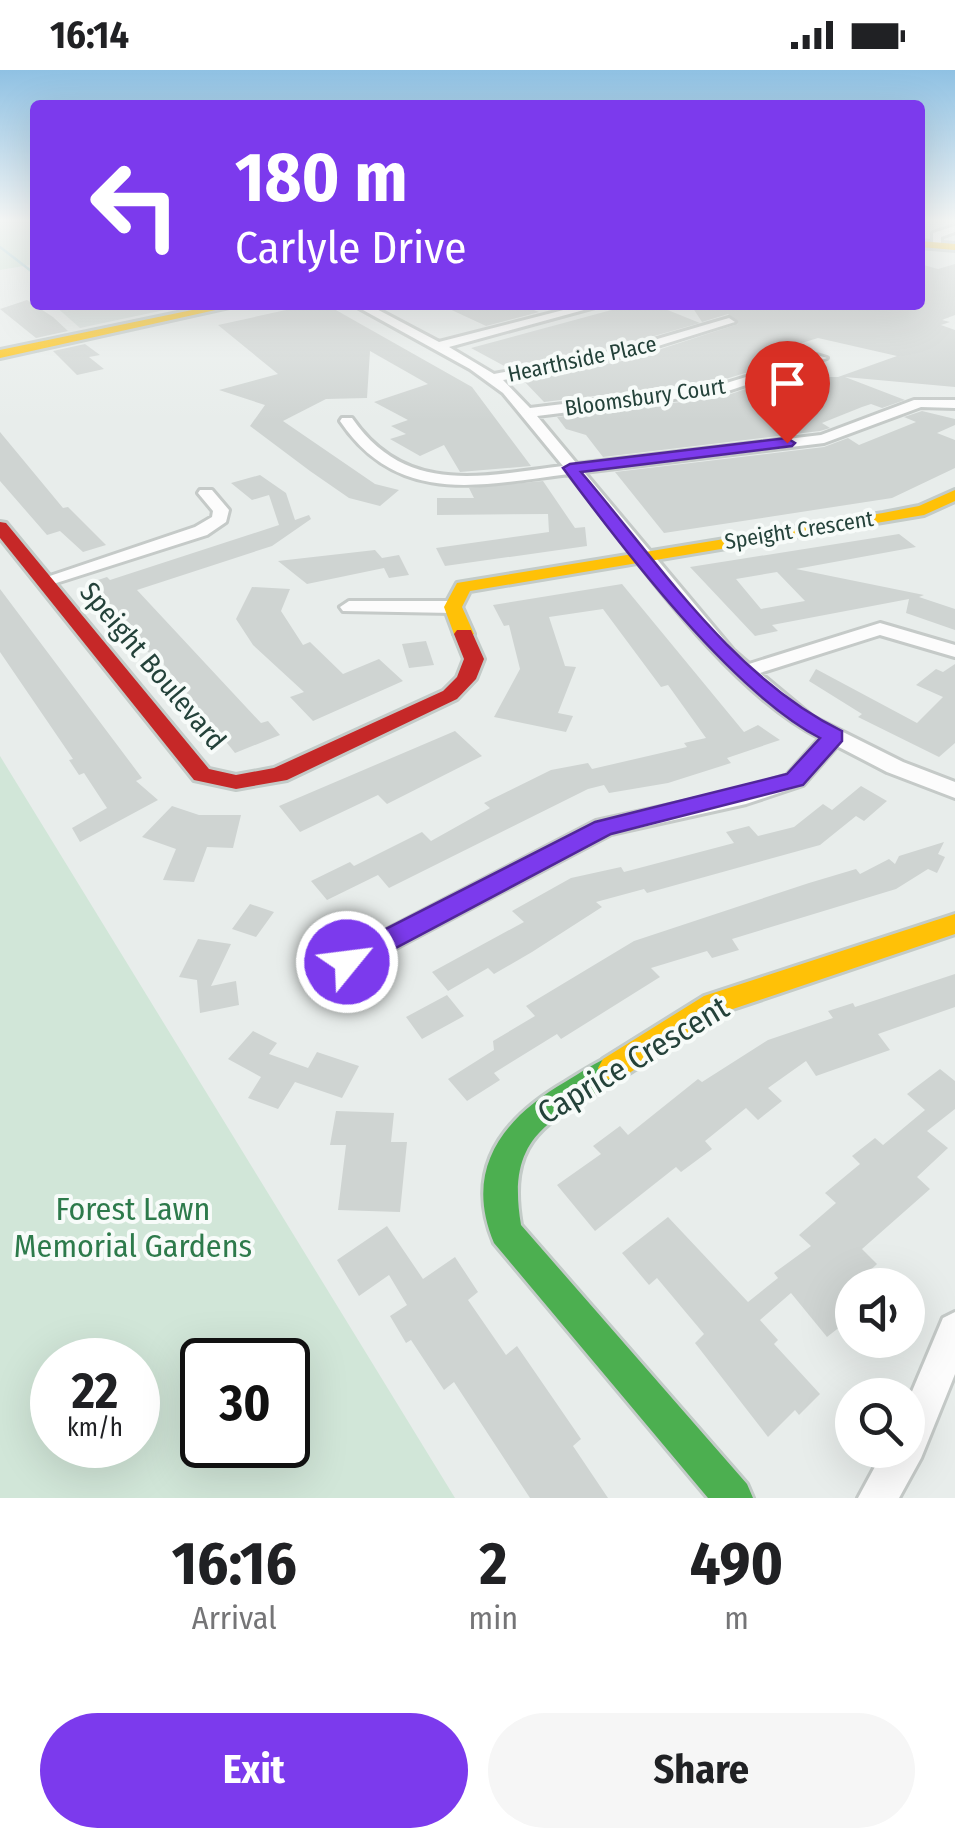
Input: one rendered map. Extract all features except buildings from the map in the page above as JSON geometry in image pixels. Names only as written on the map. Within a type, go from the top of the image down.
[{"type":"street","points":[[0,354],[208,310]]},
{"type":"street","points":[[370,310],[492,378],[640,555],[746,671],[806,722],[955,790]]},
{"type":"street","points":[[438,346],[577,310]]},
{"type":"street","name":"Hearthside Place","points":[[492,378],[622,352],[729,322]]},
{"type":"street","name":"Bloomsbury Court","points":[[525,413],[722,389],[821,358]]},
{"type":"street","points":[[347,422],[370,453],[400,471],[431,480],[466,482],[824,438],[918,403],[955,404]]},
{"type":"street","points":[[44,581],[201,531],[220,519],[221,510],[206,493]]},
{"type":"street","name":"Speight Crescent","points":[[640,555],[924,510],[955,495]]},
{"type":"street","name":"Speight Boulevard","points":[[0,526],[202,775],[236,782],[280,775],[450,695],[466,678],[474,658],[453,607]]},
{"type":"street","points":[[349,607],[453,607],[463,587],[477,582],[640,555]]},
{"type":"street","points":[[746,671],[880,629],[955,651]]},
{"type":"street","points":[[347,962],[604,828],[795,780],[834,736]]},
{"type":"street","name":"Caprice Crescent","points":[[733,1498],[506,1232],[497,1196],[502,1157],[528,1122],[714,1004],[955,924]]},
{"type":"street","points":[[925,1402],[955,1330]]},
{"type":"street","points":[[878,1498],[894,1468]]},
{"type":"shaded area","points":[[60,310],[165,310],[80,328]]},
{"type":"green space","name":"Forest Lawn Memorial Gardens","points":[[0,756],[455,1498],[0,1498]]},
{"type":"traffic: fast","points":[[613,1068],[540,1114],[509,1148],[500,1198],[506,1232],[733,1498]]},
{"type":"traffic: slow","points":[[0,354],[208,310]]},
{"type":"traffic: slow","points":[[464,634],[453,607],[463,587],[883,518],[924,510],[955,495]]},
{"type":"traffic: slow","points":[[613,1068],[714,1004],[955,924]]},
{"type":"traffic: jam","points":[[0,527],[202,775],[236,782],[279,775],[450,695],[466,679],[474,659],[464,634]]},
{"type":"route","points":[[347,962],[604,828],[746,796],[795,780],[834,736],[806,722],[726,654],[570,468],[787,443]]}]
